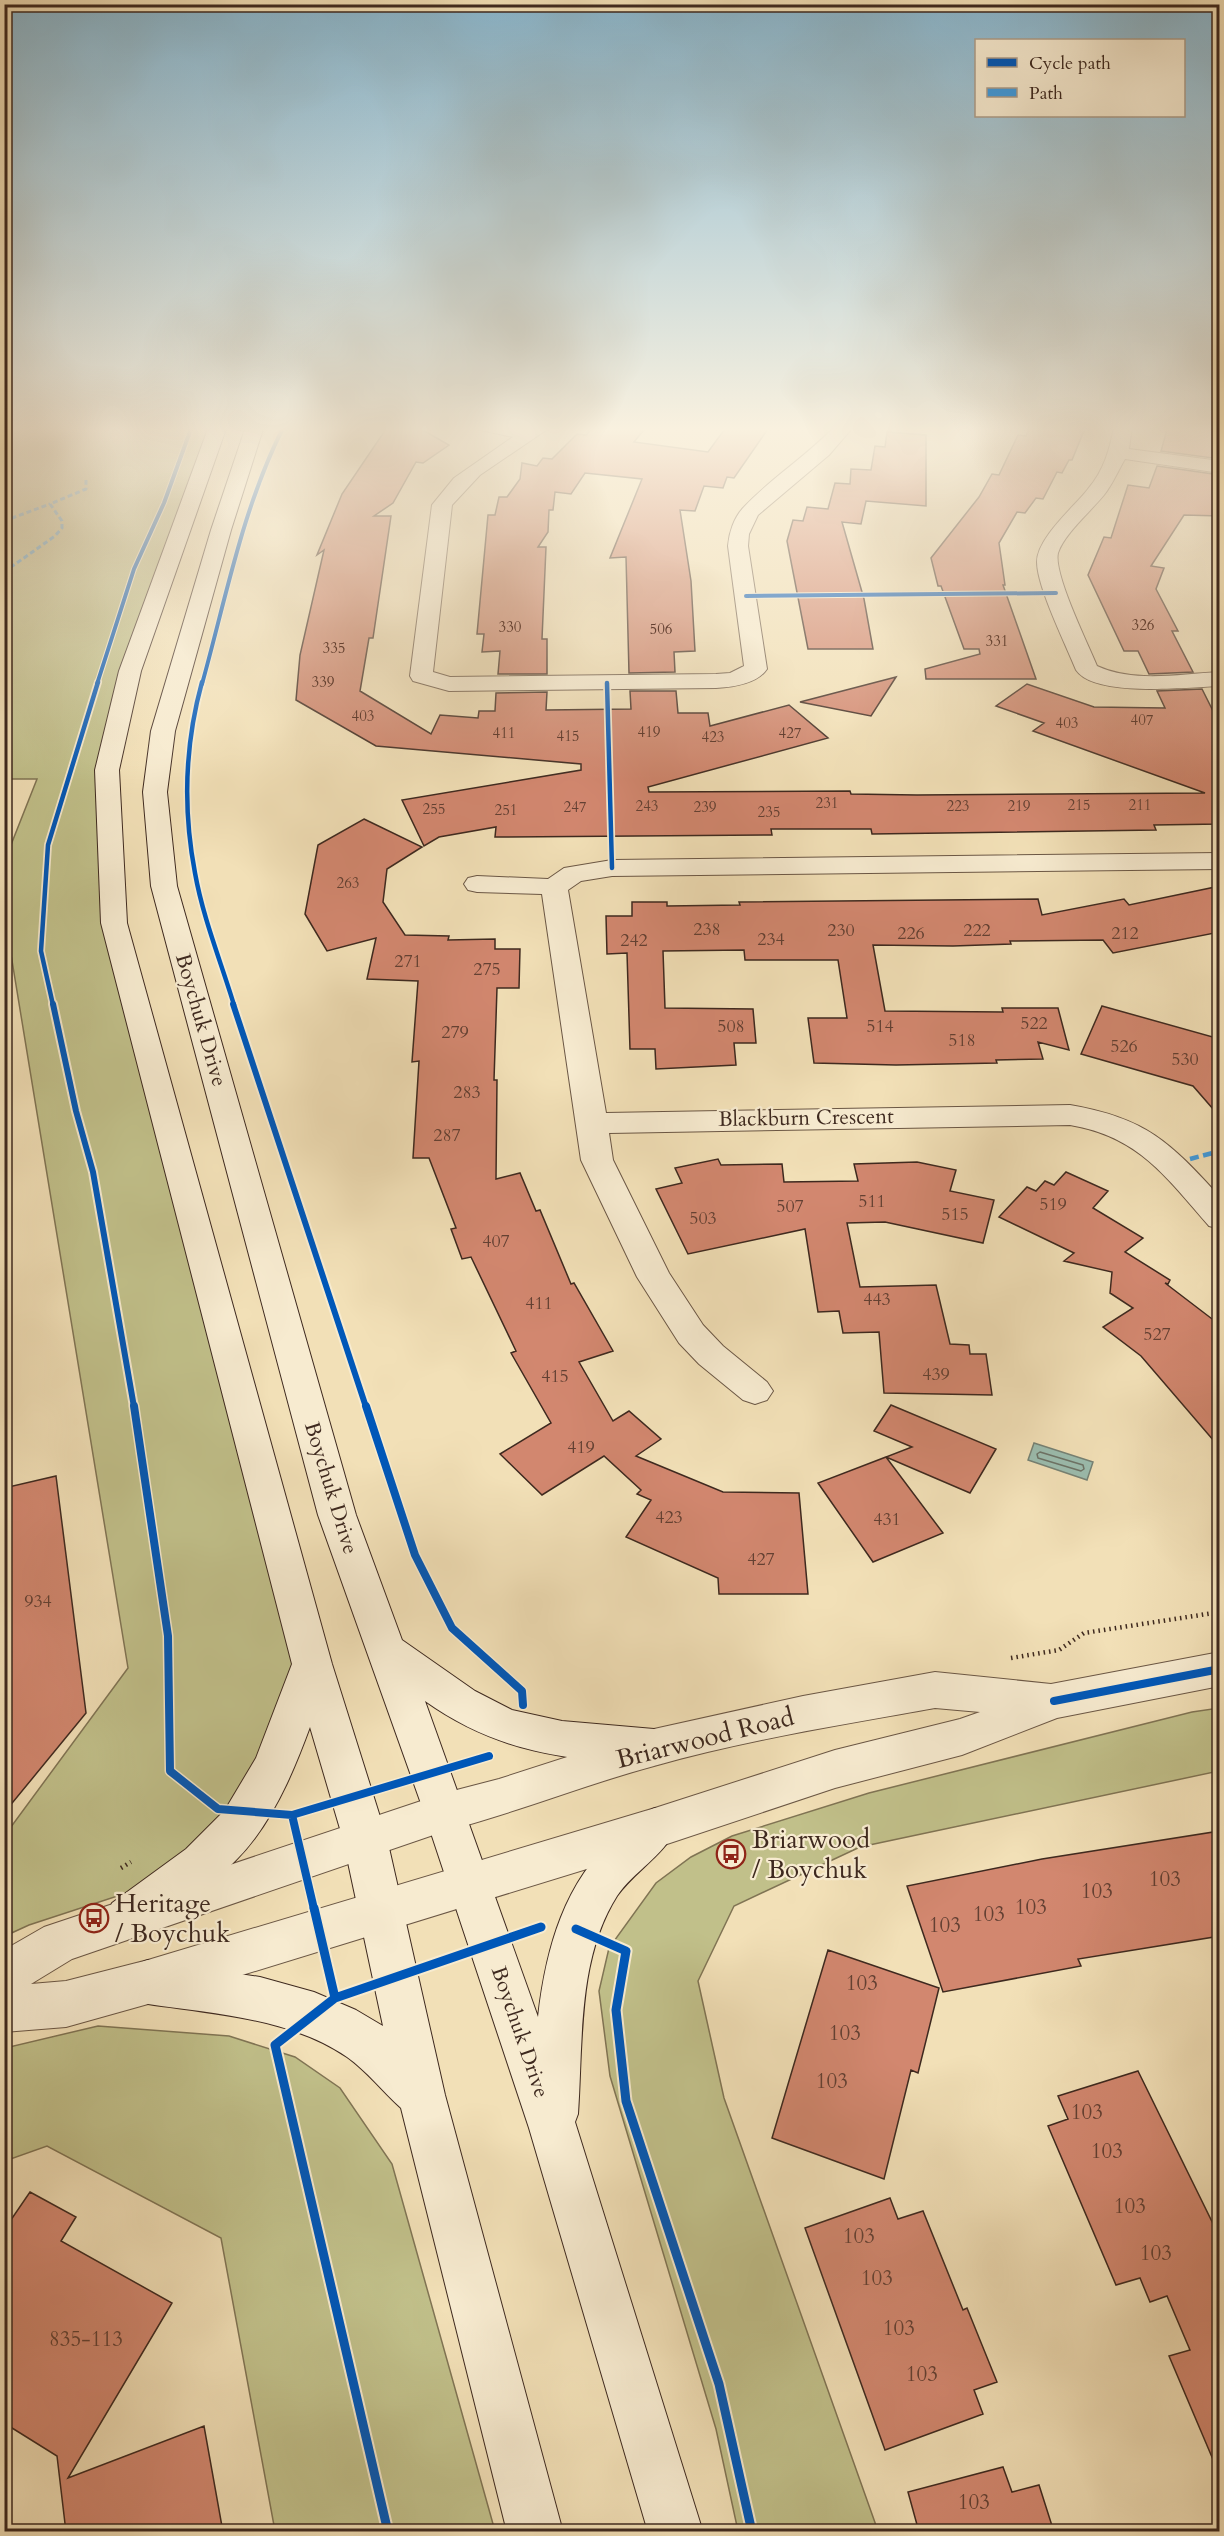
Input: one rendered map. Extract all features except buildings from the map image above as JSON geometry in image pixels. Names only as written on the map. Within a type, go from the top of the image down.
[{"type":"street","points":[[175,544],[130,671],[107,770],[114,923],[312,1664],[365,1839],[421,2095],[534,2532]]},
{"type":"street","name":"Boychuk Drive","points":[[218,544],[193,624],[164,731],[156,792],[164,886],[337,1515],[384,1650],[445,1812],[553,2128],[676,2532]]},
{"type":"street","points":[[437,544],[421,676],[433,681],[460,684],[716,681],[747,676],[756,669],[756,662],[738,544]]},
{"type":"street","points":[[1053,544],[1048,552],[1047,565],[1087,670],[1109,679],[1124,681],[1220,679]]},
{"type":"street","points":[[477,884],[554,887],[573,874],[612,868],[1220,861]]},
{"type":"street","points":[[554,887],[593,1123],[597,1160],[654,1277],[691,1334],[711,1355],[755,1391]]},
{"type":"street","name":"Blackburn Crescent","points":[[593,1123],[1070,1115],[1100,1118],[1125,1127],[1146,1139],[1220,1218]]},
{"type":"street","points":[[384,1650],[449,1694],[509,1728],[583,1743],[654,1747]]},
{"type":"street","points":[[4,1975],[60,1942],[128,1918],[194,1872],[240,1824],[283,1747],[312,1664]]},
{"type":"street","name":"Briarwood Road","points":[[4,2009],[66,2004],[148,1982],[655,1828],[835,1769],[962,1737],[1054,1701],[1220,1669]]},
{"type":"street","name":"Briarwood Road","points":[[128,1918],[445,1812],[499,1798],[654,1747],[803,1714],[935,1690],[1054,1701]]},
{"type":"street","points":[[553,2128],[565,1991],[576,1929],[603,1880],[655,1828]]},
{"type":"street","points":[[148,1982],[253,1998],[291,2007],[315,2016],[364,2042],[421,2095]]},
{"type":"shaded area","points":[[4,544],[181,544],[107,770],[114,923],[312,1664],[194,1871],[29,1925],[5,1936],[5,1835],[128,1668],[6,924],[7,855],[37,779],[5,779]]},
{"type":"shaded area","points":[[1219,1708],[1219,1771],[860,1847],[734,1906],[698,1981],[724,2098],[878,2531],[738,2531],[716,2429],[610,2076],[599,1991],[609,1948],[656,1883],[691,1857],[732,1836],[869,1793],[1192,1712]]},
{"type":"shaded area","points":[[98,2026],[229,2036],[295,2057],[340,2088],[392,2164],[495,2531],[275,2531],[221,2238],[47,2146],[5,2161],[5,2048]]},
{"type":"water","points":[[1034,1443],[1093,1462],[1087,1480],[1028,1460]]},
{"type":"marked path","points":[[4,572],[43,544]]},
{"type":"marked path","points":[[1190,1159],[1220,1151]]},
{"type":"cycle path","points":[[145,544],[134,569],[57,809],[48,845],[41,951],[76,1111],[93,1172],[135,1411],[168,1636],[170,1771],[218,1809],[292,1815],[489,1756]]},
{"type":"cycle path","points":[[241,544],[196,706],[186,788],[195,874],[243,1036],[415,1555],[452,1628],[522,1691],[523,1705]]},
{"type":"cycle path","points":[[746,596],[1056,593]]},
{"type":"cycle path","points":[[607,683],[612,868]]},
{"type":"cycle path","points":[[1054,1701],[1220,1669]]},
{"type":"cycle path","points":[[292,1815],[335,1998]]},
{"type":"cycle path","points":[[388,2532],[275,2045],[335,1998],[541,1927]]},
{"type":"cycle path","points":[[576,1929],[626,1951],[616,2010],[626,2101],[719,2384],[752,2532]]},
{"type":"place","name":"Briarwood / Boychuk","points":[[731,1854]]},
{"type":"place","name":"Heritage / Boychuk","points":[[94,1918]]}]
